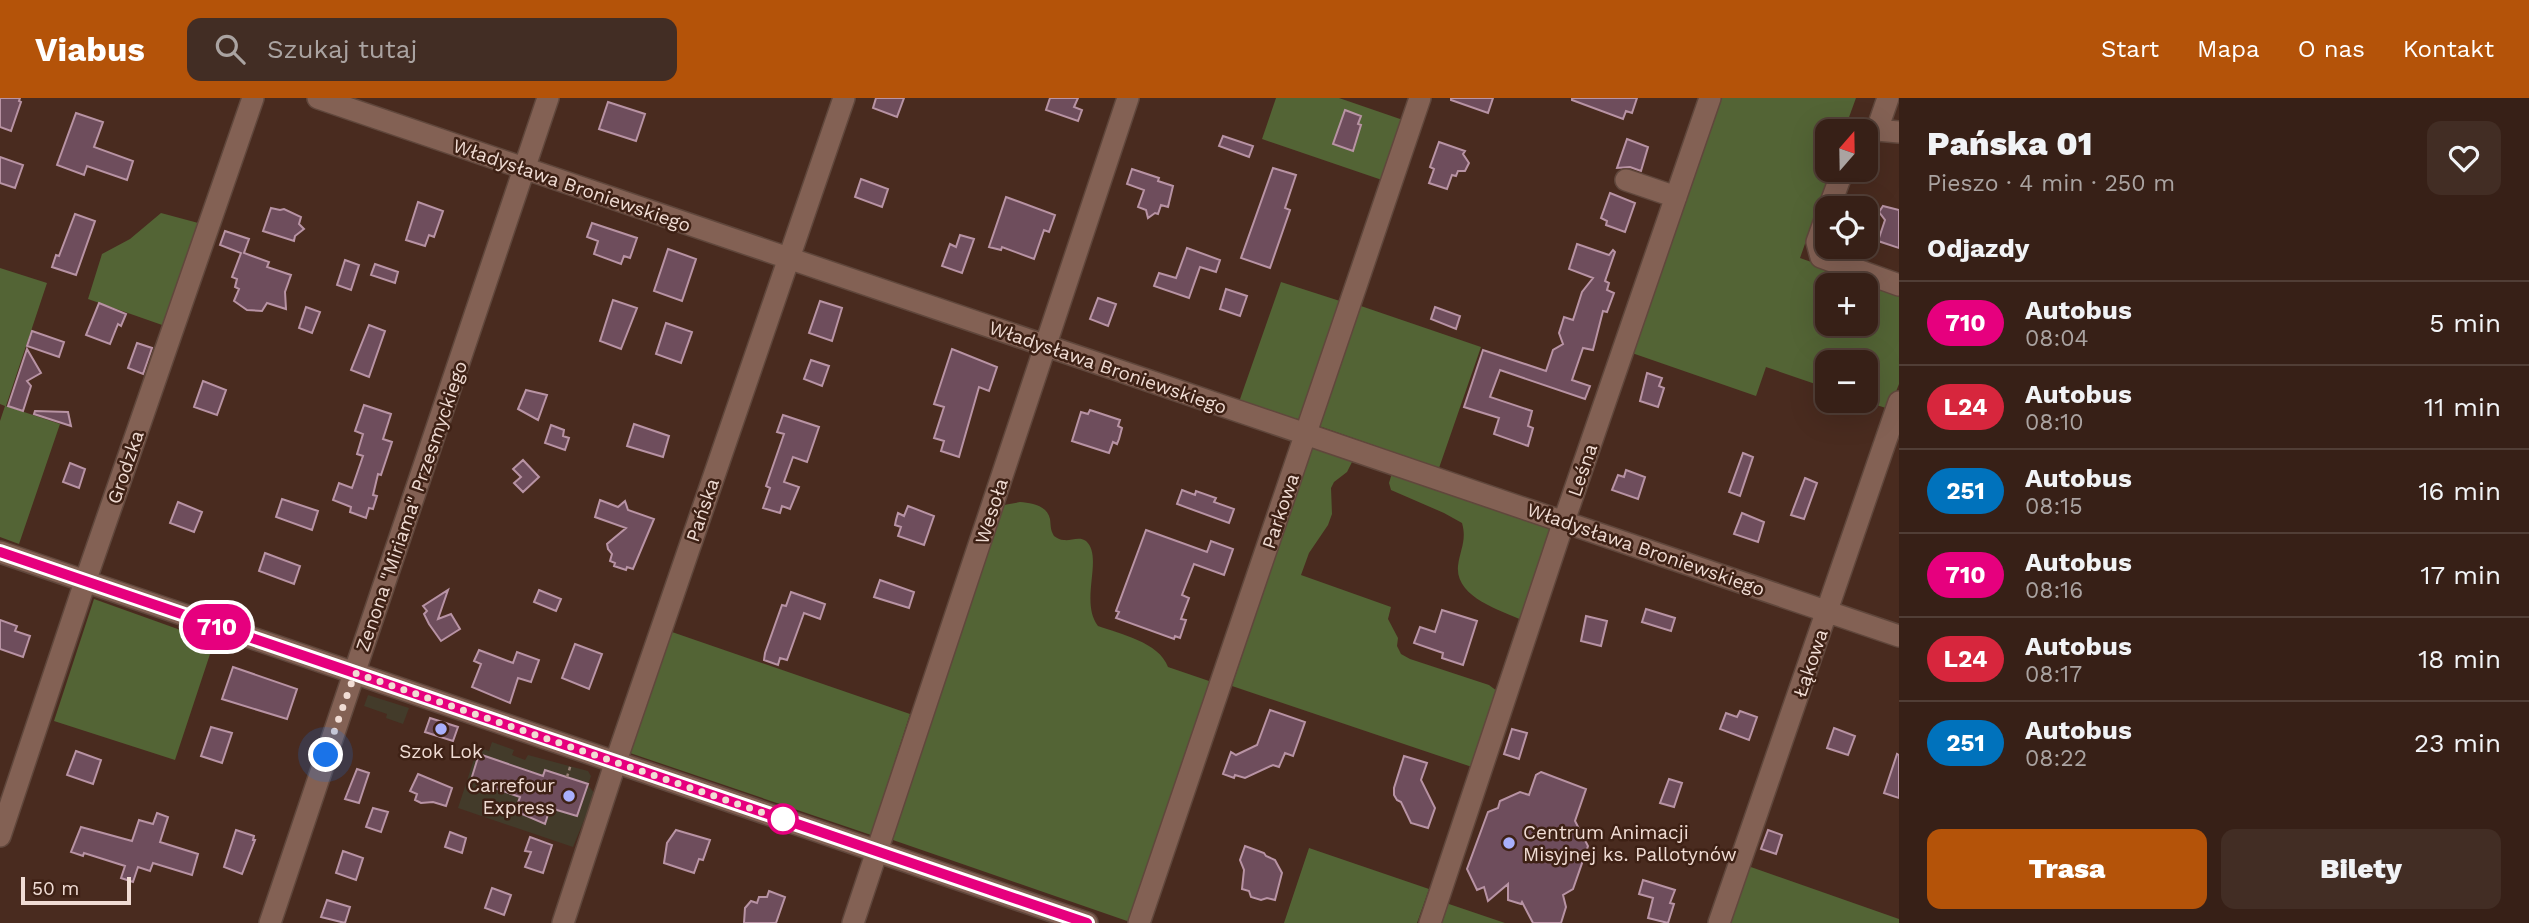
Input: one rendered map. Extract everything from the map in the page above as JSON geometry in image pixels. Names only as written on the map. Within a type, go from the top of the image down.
[{"type":"street","name":"Grodzka","points":[[0,836],[253,98]]},
{"type":"street","name":"Władysława Broniewskiego","points":[[318,98],[1899,636]]},
{"type":"street","name":"Zenona \"Miriama\" Przesmyckiego","points":[[270,923],[548,98]]},
{"type":"street","name":"Pańska","points":[[563,923],[615,761],[844,98]]},
{"type":"street","name":"Wesoła","points":[[853,923],[1128,98]]},
{"type":"street","name":"Parkowa","points":[[1139,923],[1420,98]]},
{"type":"street","name":"Leśna","points":[[1430,923],[1564,521],[1710,98]]},
{"type":"street","points":[[1626,180],[1676,197]]},
{"type":"street","points":[[1827,259],[1899,285]]},
{"type":"street","name":"Łąkowa","points":[[1719,923],[1899,402]]},
{"type":"street","points":[[0,552],[1087,923]]},
{"type":"path","points":[[567,777],[572,761]]},
{"type":"shaded area","points":[[368,695],[409,708],[403,724],[386,718],[387,714],[364,706]]},
{"type":"shaded area","points":[[492,742],[514,750],[512,755],[525,760],[528,755],[588,771],[591,776],[588,785],[595,794],[573,847],[458,808],[478,747],[489,751]]},
{"type":"green space","points":[[1276,98],[1339,98],[1403,120],[1382,180],[1262,139]]},
{"type":"green space","points":[[1716,98],[1856,98],[1848,119],[1815,119],[1815,182],[1827,182],[1822,196],[1815,196],[1815,215],[1800,258],[1842,273],[1815,273],[1815,336],[1878,336],[1878,286],[1899,293],[1899,384],[1889,409],[1878,405],[1878,350],[1815,350],[1815,384],[1766,367],[1756,396],[1632,353],[1720,100]]},
{"type":"green space","points":[[161,213],[202,224],[165,326],[88,299],[102,254],[130,239]]},
{"type":"green space","points":[[0,268],[47,283],[6,406],[60,424],[19,544],[0,537],[0,421],[5,406],[0,404]]},
{"type":"green space","points":[[1281,282],[1343,302],[1301,420],[1239,402]]},
{"type":"green space","points":[[1358,305],[1481,347],[1439,468],[1316,425]]},
{"type":"green space","points":[[1312,446],[1353,460],[1347,472],[1334,482],[1331,488],[1332,514],[1328,525],[1309,553],[1301,575],[1391,607],[1388,619],[1398,638],[1397,646],[1401,654],[1489,685],[1497,691],[1472,767],[1232,686]]},
{"type":"green space","points":[[1392,473],[1553,528],[1522,620],[1491,607],[1471,594],[1459,577],[1462,523],[1391,490],[1389,483]]},
{"type":"green space","points":[[1020,502],[1034,504],[1046,511],[1055,537],[1063,540],[1083,540],[1091,548],[1091,604],[1098,626],[1148,645],[1163,658],[1168,667],[1212,682],[1130,922],[890,839],[1004,505]]},
{"type":"green space","points":[[94,599],[214,642],[175,760],[54,721]]},
{"type":"green space","points":[[672,632],[910,714],[871,835],[630,753]]},
{"type":"green space","points":[[1309,848],[1429,889],[1417,923],[1284,923]]},
{"type":"green space","points":[[1748,866],[1899,919],[1899,923],[1729,923]]},
{"type":"green space","points":[[1446,903],[1505,923],[1440,923]]},
{"type":"building","points":[[0,98],[20,98],[11,131],[0,127]]},
{"type":"building","points":[[876,98],[904,98],[897,117],[873,108]]},
{"type":"building","points":[[1050,98],[1078,98],[1074,107],[1082,110],[1078,121],[1046,110]]},
{"type":"building","points":[[1451,98],[1493,98],[1488,113]]},
{"type":"building","points":[[1572,98],[1637,98],[1632,113],[1626,111],[1623,119]]},
{"type":"building","points":[[608,102],[645,114],[636,141],[599,129]]},
{"type":"building","points":[[1345,110],[1361,116],[1353,151],[1333,144]]},
{"type":"building","points":[[76,113],[103,122],[94,147],[133,161],[127,180],[87,166],[84,175],[57,165]]},
{"type":"building","points":[[1223,136],[1253,146],[1249,157],[1219,146]]},
{"type":"building","points":[[1627,139],[1648,147],[1641,171],[1630,167],[1617,168]]},
{"type":"building","points":[[1439,142],[1465,151],[1463,154],[1469,163],[1465,171],[1458,171],[1456,176],[1452,175],[1447,189],[1429,183],[1434,169],[1430,167]]},
{"type":"building","points":[[0,157],[23,165],[15,188],[0,183]]},
{"type":"building","points":[[1273,168],[1296,175],[1285,208],[1290,210],[1270,268],[1241,258]]},
{"type":"building","points":[[1132,169],[1173,186],[1168,207],[1161,205],[1158,214],[1148,218],[1146,210],[1138,207],[1144,190],[1127,184]]},
{"type":"building","points":[[861,179],[888,189],[882,207],[855,197]]},
{"type":"building","points":[[1610,193],[1635,203],[1625,232],[1606,225],[1607,221],[1601,218]]},
{"type":"building","points":[[1006,197],[1055,215],[1049,232],[1044,230],[1034,259],[1002,247],[1001,250],[989,247]]},
{"type":"building","points":[[418,202],[443,211],[434,237],[429,235],[425,246],[406,240]]},
{"type":"building","points":[[1883,206],[1899,210],[1899,248],[1878,241],[1885,220],[1879,212]]},
{"type":"building","points":[[271,208],[284,209],[301,217],[299,224],[304,229],[295,236],[294,241],[263,231]]},
{"type":"building","points":[[75,214],[95,221],[76,275],[52,267]]},
{"type":"building","points":[[592,223],[637,238],[630,258],[624,256],[621,264],[594,254],[598,241],[587,237]]},
{"type":"building","points":[[225,231],[249,239],[244,253],[269,262],[267,267],[291,275],[285,292],[286,309],[267,303],[262,311],[247,310],[234,301],[239,289],[235,287],[237,279],[232,277],[241,253],[220,245]]},
{"type":"building","points":[[960,235],[974,239],[962,273],[942,266],[950,244],[956,247]]},
{"type":"building","points":[[1577,244],[1609,255],[1613,250],[1615,252],[1605,281],[1609,283],[1607,290],[1614,293],[1607,312],[1603,311],[1593,350],[1583,348],[1572,380],[1590,386],[1585,399],[1500,370],[1490,397],[1532,411],[1528,426],[1533,428],[1528,446],[1494,434],[1499,418],[1464,407],[1483,350],[1546,371],[1553,350],[1563,344],[1559,333],[1564,317],[1573,320],[1582,292],[1593,278],[1569,269]]},
{"type":"building","points":[[1187,248],[1220,260],[1216,272],[1200,267],[1189,298],[1154,286],[1159,273],[1176,278]]},
{"type":"building","points":[[668,249],[696,259],[682,301],[654,291]]},
{"type":"building","points":[[345,260],[359,265],[351,290],[337,285]]},
{"type":"building","points":[[375,264],[398,272],[395,283],[371,275]]},
{"type":"building","points":[[1226,289],[1247,296],[1240,316],[1220,309]]},
{"type":"building","points":[[1098,298],[1116,304],[1108,326],[1090,319]]},
{"type":"building","points":[[613,300],[637,308],[621,349],[600,341]]},
{"type":"building","points":[[820,301],[842,308],[832,341],[809,333]]},
{"type":"building","points":[[99,303],[126,314],[121,326],[118,324],[110,344],[86,335]]},
{"type":"building","points":[[306,307],[320,312],[312,333],[299,328]]},
{"type":"building","points":[[1435,307],[1460,316],[1456,329],[1431,319]]},
{"type":"building","points":[[666,323],[692,332],[681,363],[656,354]]},
{"type":"building","points":[[369,325],[385,331],[369,377],[351,370]]},
{"type":"building","points":[[32,331],[64,342],[59,357],[27,346]]},
{"type":"building","points":[[137,343],[152,348],[143,374],[128,368]]},
{"type":"building","points":[[27,349],[41,373],[27,381],[31,386],[23,411],[8,406]]},
{"type":"building","points":[[952,349],[997,367],[989,391],[979,387],[959,457],[941,451],[944,441],[934,438],[944,407],[934,404]]},
{"type":"building","points":[[811,360],[829,366],[822,386],[804,379]]},
{"type":"building","points":[[1647,373],[1662,378],[1659,386],[1664,388],[1658,407],[1640,401]]},
{"type":"building","points":[[203,381],[226,390],[217,415],[194,407]]},
{"type":"building","points":[[526,390],[547,395],[538,420],[518,409]]},
{"type":"building","points":[[364,405],[391,414],[383,439],[392,442],[381,475],[378,474],[373,495],[377,496],[373,509],[369,508],[366,518],[350,512],[351,507],[333,500],[339,483],[352,488],[363,456],[357,454],[363,434],[355,431]]},
{"type":"building","points":[[1090,410],[1120,420],[1118,426],[1122,428],[1119,439],[1117,444],[1113,442],[1109,453],[1072,441],[1081,412],[1088,414]]},
{"type":"building","points":[[35,411],[68,412],[71,426],[34,414]]},
{"type":"building","points":[[783,415],[819,427],[807,462],[793,457],[784,482],[799,487],[790,509],[782,506],[780,513],[763,508],[770,488],[766,486],[784,434],[777,432]]},
{"type":"building","points":[[634,424],[669,436],[663,457],[627,446]]},
{"type":"building","points":[[551,425],[564,430],[563,436],[569,438],[565,450],[545,443]]},
{"type":"building","points":[[1743,453],[1753,457],[1740,496],[1729,492]]},
{"type":"building","points":[[523,460],[539,477],[523,492],[514,483],[521,477],[513,469]]},
{"type":"building","points":[[70,463],[85,469],[79,488],[63,482]]},
{"type":"building","points":[[1626,470],[1645,477],[1638,499],[1612,490],[1618,475],[1624,477]]},
{"type":"building","points":[[1805,478],[1817,483],[1804,519],[1791,515]]},
{"type":"building","points":[[1182,490],[1195,495],[1196,491],[1216,498],[1214,502],[1234,509],[1229,523],[1177,504]]},
{"type":"building","points":[[282,499],[318,511],[312,530],[276,517]]},
{"type":"building","points":[[600,500],[618,507],[625,501],[628,510],[654,519],[633,569],[614,566],[615,563],[610,561],[612,554],[607,544],[626,528],[595,517]]},
{"type":"building","points":[[178,502],[202,512],[194,532],[170,523]]},
{"type":"building","points":[[908,506],[934,516],[924,545],[898,536],[901,527],[895,525],[898,513],[904,516]]},
{"type":"building","points":[[1742,513],[1764,522],[1758,542],[1734,534]]},
{"type":"building","points":[[1146,530],[1207,552],[1211,541],[1233,549],[1224,575],[1194,564],[1182,595],[1189,598],[1181,619],[1186,620],[1180,638],[1175,636],[1174,639],[1116,618],[1119,612],[1116,611]]},
{"type":"building","points":[[265,553],[300,566],[294,584],[259,571]]},
{"type":"building","points":[[880,580],[914,592],[909,608],[874,597]]},
{"type":"building","points":[[448,590],[438,619],[451,614],[460,629],[441,641],[429,624],[424,614],[427,611],[423,606]]},
{"type":"building","points":[[539,590],[561,599],[556,611],[534,602]]},
{"type":"building","points":[[791,592],[825,604],[820,619],[804,613],[787,660],[780,658],[778,665],[764,660],[765,653],[782,605],[786,606]]},
{"type":"building","points":[[1646,609],[1675,618],[1671,631],[1642,622]]},
{"type":"building","points":[[1442,610],[1477,621],[1463,665],[1442,658],[1443,653],[1414,643],[1420,627],[1435,632]]},
{"type":"building","points":[[1586,616],[1607,621],[1601,646],[1581,641]]},
{"type":"building","points":[[0,620],[17,626],[15,631],[30,636],[23,657],[0,649]]},
{"type":"building","points":[[575,644],[602,654],[589,689],[562,678]]},
{"type":"building","points":[[479,650],[513,663],[517,652],[539,660],[531,682],[518,678],[510,703],[472,687],[481,664],[474,661]]},
{"type":"building","points":[[233,667],[297,689],[287,719],[222,699]]},
{"type":"building","points":[[1270,710],[1305,722],[1293,756],[1285,753],[1279,767],[1273,765],[1245,778],[1223,774],[1231,752],[1236,755],[1257,745]]},
{"type":"building","points":[[1740,711],[1757,717],[1749,740],[1720,729],[1726,713],[1737,717]]},
{"type":"building","name":"Szok Lok","points":[[430,718],[458,727],[453,741],[425,732]]},
{"type":"building","points":[[211,727],[232,733],[222,763],[201,756]]},
{"type":"building","points":[[1834,728],[1855,736],[1848,755],[1827,748]]},
{"type":"building","points":[[1512,729],[1527,733],[1519,759],[1504,754]]},
{"type":"building","points":[[76,751],[101,760],[93,784],[67,775]]},
{"type":"building","points":[[479,754],[543,776],[545,770],[588,784],[577,816],[550,808],[545,824],[515,811],[520,797],[471,780]]},
{"type":"building","points":[[1897,754],[1899,755],[1899,798],[1884,793]]},
{"type":"building","points":[[1404,756],[1427,763],[1421,780],[1435,808],[1428,828],[1411,823],[1401,802],[1394,795]]},
{"type":"building","points":[[357,769],[369,773],[359,803],[345,799]]},
{"type":"building","points":[[1541,772],[1586,789],[1575,821],[1588,846],[1573,889],[1563,895],[1566,907],[1561,923],[1533,923],[1522,902],[1521,904],[1508,900],[1508,884],[1488,901],[1484,887],[1477,890],[1467,869],[1488,812],[1498,808],[1500,801],[1520,792],[1529,795],[1536,775]]},
{"type":"building","points":[[418,774],[452,788],[446,806],[415,800],[417,794],[410,791]]},
{"type":"building","points":[[1669,779],[1682,783],[1674,807],[1660,803]]},
{"type":"building","points":[[373,808],[388,812],[381,832],[366,827]]},
{"type":"building","points":[[157,813],[168,817],[160,842],[198,854],[192,875],[153,863],[150,871],[138,867],[133,882],[121,878],[125,866],[84,853],[83,856],[71,852],[81,827],[132,841],[139,820],[153,824]]},
{"type":"building","points":[[236,830],[254,836],[255,840],[242,874],[224,867]]},
{"type":"building","points":[[676,830],[710,840],[703,860],[699,859],[694,873],[664,863],[667,843]]},
{"type":"building","points":[[1768,830],[1782,835],[1776,854],[1761,849]]},
{"type":"building","points":[[450,832],[466,838],[462,853],[445,847]]},
{"type":"building","points":[[530,837],[552,845],[543,873],[525,867],[531,852],[525,851]]},
{"type":"building","points":[[1245,846],[1275,860],[1282,873],[1275,900],[1251,897],[1249,891],[1242,889],[1244,870],[1240,860]]},
{"type":"building","points":[[343,851],[363,858],[356,880],[336,873]]},
{"type":"building","points":[[1643,880],[1675,890],[1670,903],[1674,904],[1668,923],[1648,918],[1653,898],[1639,894]]},
{"type":"building","points":[[492,888],[511,895],[504,915],[485,908]]},
{"type":"building","points":[[769,891],[785,897],[776,923],[744,923],[745,908],[751,901],[757,903],[759,897],[767,897]]},
{"type":"building","points":[[327,900],[350,907],[345,923],[321,917]]},
{"type":"bus line","name":"710","points":[[0,552],[1087,923]]},
{"type":"place","name":"Szok Lok","points":[[441,729]]},
{"type":"place","name":"Carrefour Express","points":[[569,796]]},
{"type":"place","name":"Centrum Animacji Misyjnej ks. Pallotynów","points":[[1509,843]]},
{"type":"route","points":[[326,755],[355,673],[793,823],[783,819]]}]
